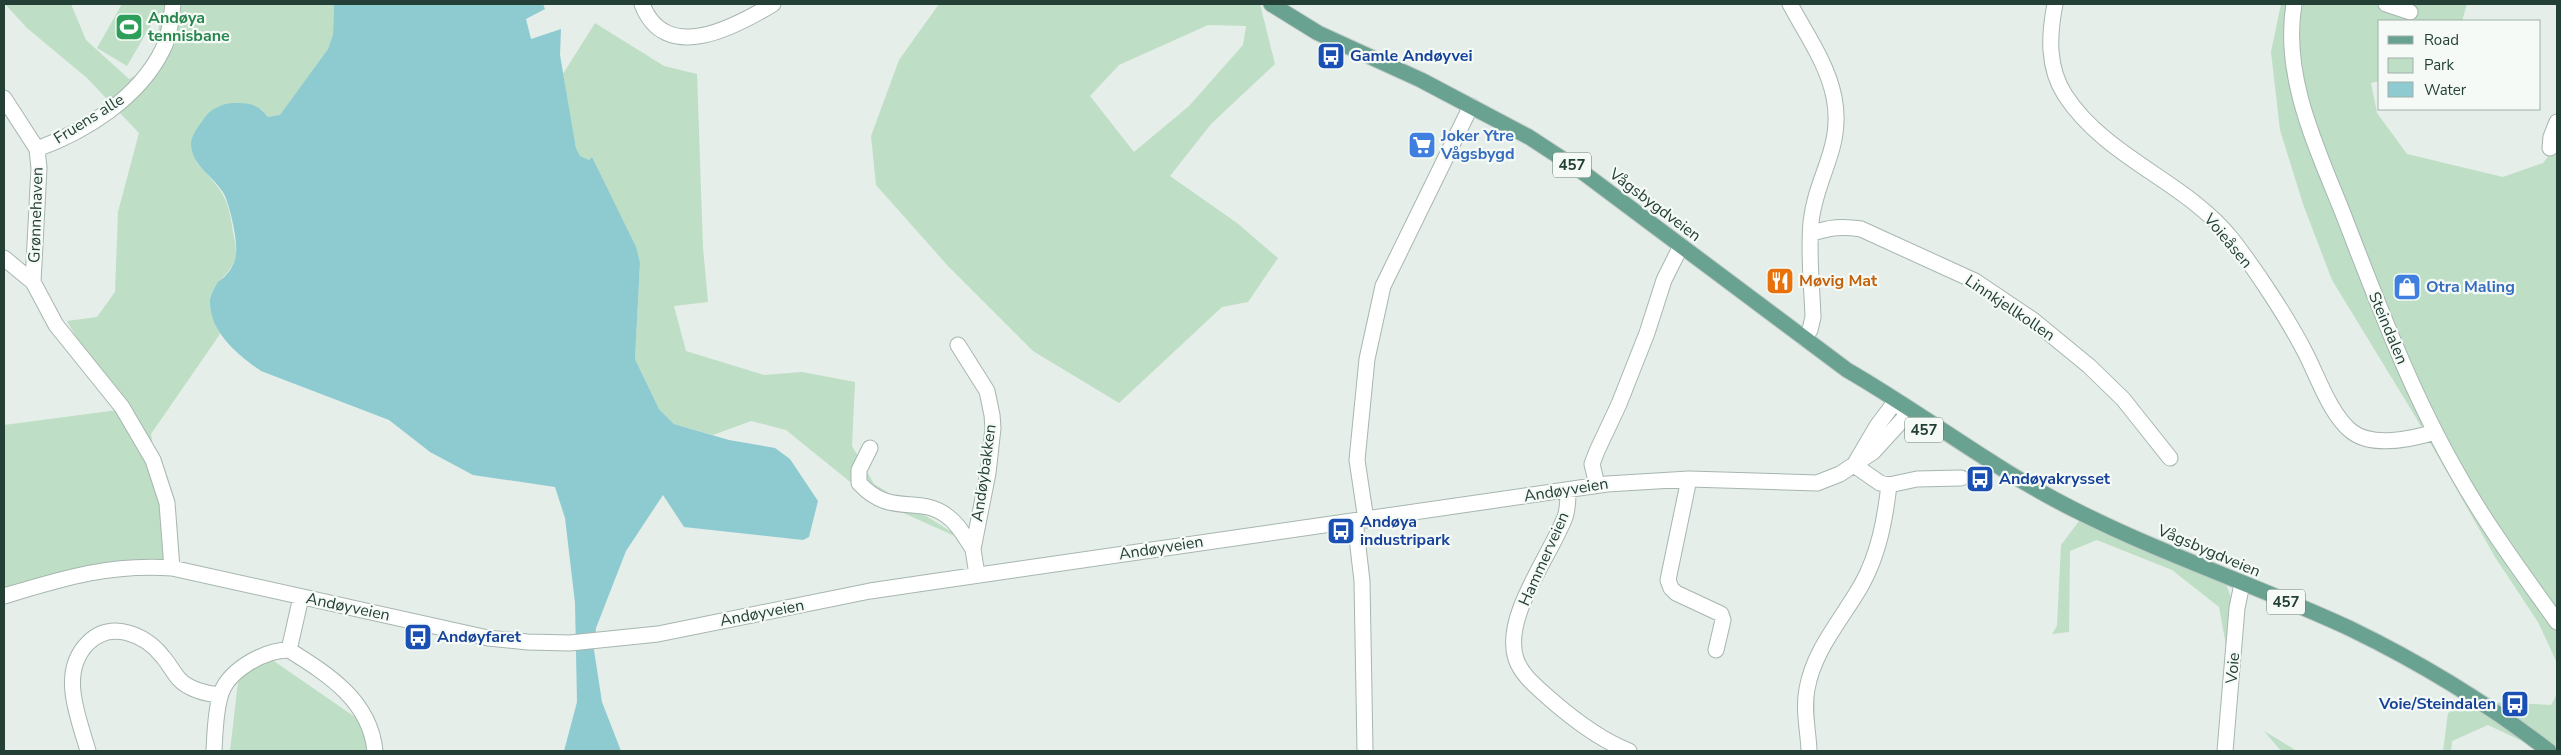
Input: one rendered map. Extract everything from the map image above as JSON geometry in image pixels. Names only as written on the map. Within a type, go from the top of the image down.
[{"type":"main road","name":"Vågsbygdveien","points":[[1271,4],[1318,33],[1471,106],[1530,137],[1581,171],[1900,410],[1988,468],[2010,476],[2127,536],[2348,628],[2426,668],[2508,719],[2549,751]]},
{"type":"street","name":"Fruens alle","points":[[37,149],[72,134],[130,94],[163,49],[168,36],[172,4]]},
{"type":"street","points":[[642,4],[652,23],[660,30],[678,36],[700,37],[710,36],[773,4]]},
{"type":"street","points":[[1790,4],[1822,62],[1830,83],[1837,117],[1836,139],[1816,197],[1812,234],[1813,318],[1810,330],[1804,338]]},
{"type":"street","name":"Voieåsen","points":[[2055,4],[2051,28],[2051,55],[2058,84],[2066,96],[2090,124],[2143,168],[2198,205],[2230,238],[2306,355],[2342,422],[2351,432],[2374,439],[2408,438],[2435,432]]},
{"type":"street","name":"Steindalen","points":[[2294,4],[2292,23],[2293,60],[2307,120],[2382,316],[2435,432],[2477,506],[2557,622]]},
{"type":"street","points":[[2386,4],[2410,12]]},
{"type":"street","name":"Grønnehaven","points":[[4,98],[37,149],[38,178],[34,282]]},
{"type":"street","points":[[1365,751],[1362,581],[1357,460],[1367,359],[1383,286],[1471,106]]},
{"type":"street","points":[[2550,148],[2551,136],[2557,122]]},
{"type":"street","name":"Linnkjellkollen","points":[[1812,234],[1830,228],[1845,226],[1861,229],[1950,269],[1982,286],[2033,320],[2089,366],[2134,411],[2170,458]]},
{"type":"street","points":[[1597,485],[1592,464],[1648,333],[1664,280],[1681,246]]},
{"type":"street","points":[[4,258],[34,282],[56,326],[122,408],[153,460],[167,503],[172,568]]},
{"type":"street","name":"Andøybakken","points":[[958,345],[988,391],[993,428],[986,487],[973,550],[977,575]]},
{"type":"street","points":[[1900,410],[1877,426],[1854,465],[1870,478],[1890,485],[1917,479],[1961,478]]},
{"type":"street","name":"Andøybakken","points":[[870,448],[859,470],[858,483],[868,494],[892,504],[916,505],[946,515],[960,529],[973,550]]},
{"type":"street","name":"Andøyveien","points":[[4,596],[66,577],[105,569],[143,566],[172,568],[488,638],[570,644],[658,634],[870,591],[1597,485],[1648,479],[1689,478],[1817,483],[1840,474],[1854,465]]},
{"type":"street","points":[[1689,478],[1668,580],[1671,588],[1676,593],[1721,614],[1723,620],[1716,650]]},
{"type":"street","points":[[1809,750],[1804,706],[1807,687],[1821,648],[1853,599],[1873,561],[1884,523],[1890,485]]},
{"type":"street","name":"Hammerveien","points":[[1568,490],[1565,516],[1522,604],[1514,642],[1515,657],[1523,673],[1563,710],[1604,739],[1629,751]]},
{"type":"street","name":"Voie","points":[[2225,751],[2242,584]]},
{"type":"street","points":[[289,650],[301,597]]},
{"type":"street","points":[[88,751],[75,704],[72,678],[80,653],[88,643],[101,634],[114,631],[139,636],[163,656],[179,679],[199,691],[220,695]]},
{"type":"street","points":[[214,751],[220,695],[227,683],[254,660],[277,650],[289,650],[339,684],[357,703],[369,723],[375,751]]},
{"type":"green space","points":[[5,4],[71,4],[86,40],[129,79],[153,66],[159,27],[156,16],[127,66],[97,48],[122,4],[334,4],[333,34],[328,49],[280,116],[268,117],[261,109],[196,162],[217,186],[226,201],[236,246],[236,255],[234,262],[210,298],[211,312],[220,334],[151,434],[174,568],[132,565],[4,594],[4,425],[118,410],[67,321],[97,317],[115,292],[118,212],[139,133],[87,78],[27,28]]},
{"type":"green space","points":[[939,4],[1260,4],[1275,64],[1211,124],[1170,176],[1237,223],[1278,258],[1248,302],[1222,307],[1119,403],[1033,351],[948,266],[876,185],[871,136],[899,60]],"holes":[[[1208,25],[1246,26],[1243,45],[1189,106],[1134,152],[1090,96],[1119,65]]]},
{"type":"green space","points":[[2281,4],[2467,4],[2462,20],[2378,20],[2378,81],[2371,83],[2377,113],[2407,154],[2503,177],[2543,163],[2557,146],[2557,663],[2538,622],[2495,557],[2415,416],[2332,280],[2303,204],[2280,130],[2271,52]]},
{"type":"green space","points":[[595,23],[664,66],[697,74],[703,247],[708,302],[674,306],[686,351],[764,375],[802,372],[855,382],[852,446],[874,484],[968,542],[870,498],[786,430],[751,421],[713,435],[674,424],[659,409],[635,359],[640,263],[592,157],[589,160],[580,156],[576,148],[563,74]]},
{"type":"green space","points":[[2079,521],[2156,548],[2226,584],[2241,625],[2238,694],[2234,689],[2219,607],[2172,570],[2097,540],[2070,551],[2069,632],[2052,634],[2057,626],[2061,545]]},
{"type":"green space","points":[[268,657],[368,726],[377,751],[230,751],[238,682],[258,660]]},
{"type":"green space","points":[[2557,694],[2557,751],[2543,751],[2488,725],[2452,741],[2451,751],[2443,751],[2448,713],[2468,701],[2551,705]]},
{"type":"green space","points":[[2264,731],[2297,751],[2281,751]]},
{"type":"water","points":[[334,4],[543,4],[545,9],[526,19],[531,39],[561,29],[560,55],[576,148],[580,156],[589,160],[592,157],[636,247],[640,263],[635,359],[659,409],[674,424],[729,440],[775,448],[790,459],[818,501],[809,537],[803,540],[684,527],[663,495],[626,551],[596,628],[594,650],[602,702],[621,751],[564,751],[577,702],[575,603],[565,518],[555,487],[473,475],[430,452],[389,420],[261,371],[235,351],[215,325],[210,298],[218,282],[227,274],[234,263],[236,254],[235,232],[224,194],[195,159],[192,152],[192,138],[206,116],[214,109],[223,105],[233,103],[247,104],[255,106],[268,117],[280,115],[328,49],[333,34]]},
{"type":"place","name":"Andøya tennisbane","points":[[129,27]]},
{"type":"place","name":"Gamle Andøyvei","points":[[1331,56]]},
{"type":"place","name":"Joker Ytre Vågsbygd","points":[[1422,145]]},
{"type":"place","name":"Møvig Mat","points":[[1780,281]]},
{"type":"place","name":"Otra Maling","points":[[2407,287]]},
{"type":"place","name":"Andøyakrysset","points":[[1980,479]]},
{"type":"place","name":"Andøya industripark","points":[[1341,531]]},
{"type":"place","name":"Andøyfaret","points":[[418,637]]},
{"type":"place","name":"Voie/Steindalen","points":[[2515,704]]}]
